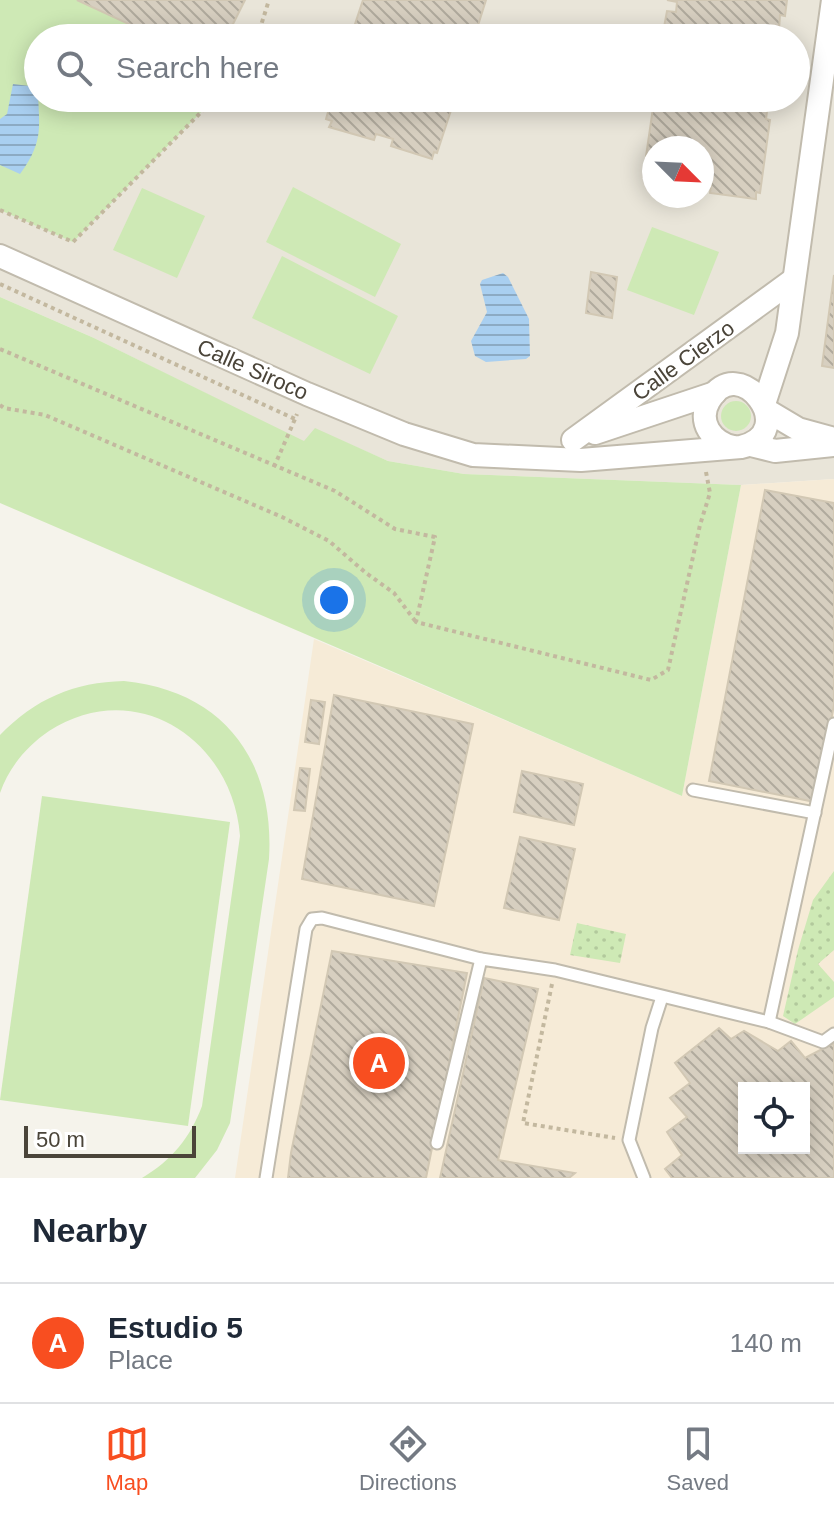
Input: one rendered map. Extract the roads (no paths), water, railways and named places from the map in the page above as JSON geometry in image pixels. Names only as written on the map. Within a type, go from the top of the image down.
[{"type":"street","points":[[765,407],[760,397],[746,387],[730,386],[715,393],[705,411],[708,431],[723,445],[742,446],[763,430],[765,407],[787,333],[833,0]]},
{"type":"street","name":"Calle Siroco","points":[[0,256],[307,394],[404,434],[473,455],[581,460],[742,446],[775,451],[834,442]]},
{"type":"street","name":"Calle Cierzo","points":[[573,440],[793,280]]},
{"type":"street","name":"Calle Siroco","points":[[513,458],[715,393]]},
{"type":"street","name":"Calle Siroco","points":[[765,407],[798,429],[834,442]]},
{"type":"lane","points":[[769,1022],[834,724]]},
{"type":"lane","points":[[693,790],[815,813]]},
{"type":"lane","points":[[266,1178],[293,998],[306,929],[312,919],[322,918],[481,959],[555,970],[769,1022],[823,1042],[834,1034]]},
{"type":"lane","points":[[437,1143],[481,959]]},
{"type":"lane","points":[[644,1178],[629,1140],[652,1028],[662,997]]},
{"type":"water","points":[[13,84],[24,85],[24,112],[39,112],[39,131],[34,151],[20,174],[0,165],[0,119],[7,114]]},
{"type":"water","points":[[503,273],[529,319],[530,356],[526,359],[486,362],[475,356],[471,341],[487,312],[480,284],[482,280]]},
{"type":"place","name":"Estudio 5","points":[[379,1063]]}]
